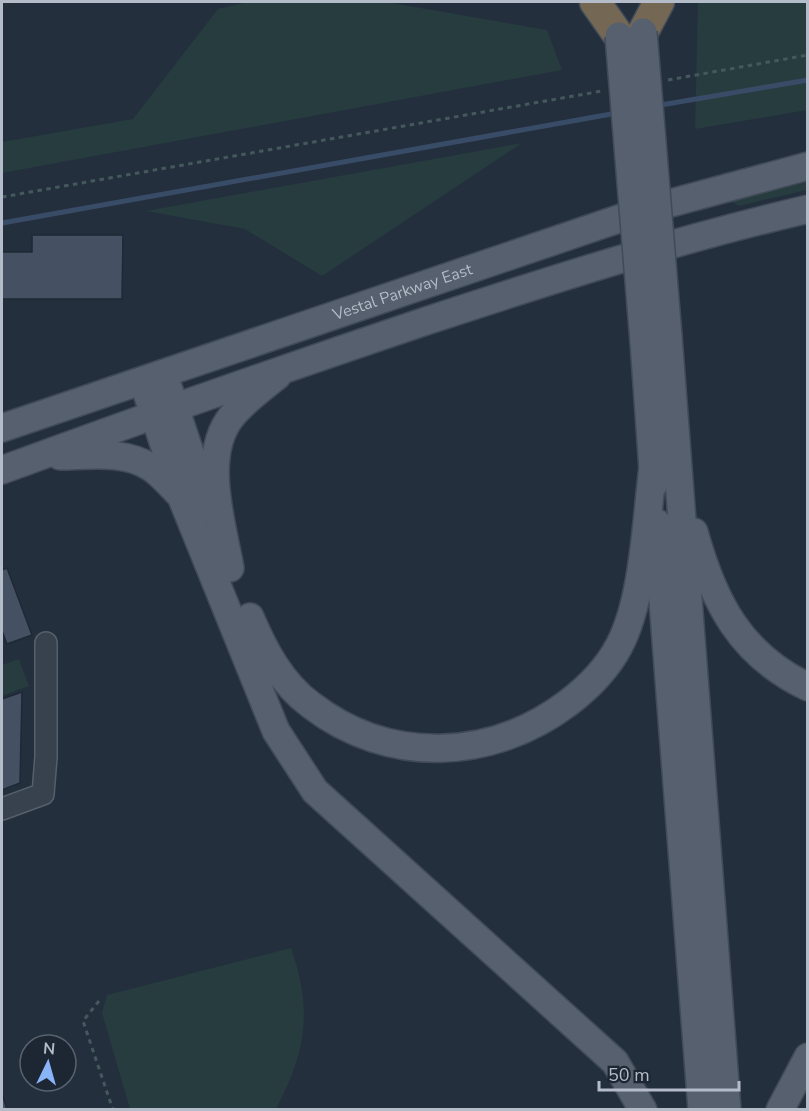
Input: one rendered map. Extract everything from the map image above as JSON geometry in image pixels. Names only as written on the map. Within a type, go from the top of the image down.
[{"type":"highway","points":[[595,2],[631,34],[659,2]]},
{"type":"main road","points":[[615,2],[631,34]]},
{"type":"main road","points":[[640,2],[631,34],[665,470],[702,1110]]},
{"type":"main road","name":"Vestal Parkway East","points":[[2,428],[645,210],[807,166]]},
{"type":"main road","name":"Vestal Parkway East","points":[[2,470],[164,410],[581,270],[728,228],[807,209]]},
{"type":"main road","points":[[230,568],[214,460],[221,433],[232,415],[286,368]]},
{"type":"main road","points":[[154,378],[164,410],[263,648],[287,683],[310,705],[330,719],[378,740],[431,749],[475,747],[500,741],[547,719],[587,688],[620,645],[633,610],[665,470]]},
{"type":"main road","points":[[164,410],[181,496],[276,731],[315,791],[615,1062],[643,1110]]},
{"type":"main road","points":[[35,457],[111,455],[138,461],[151,467],[181,496]]},
{"type":"main road","points":[[665,470],[705,572],[732,625],[748,644],[787,677],[807,687]]},
{"type":"main road","points":[[665,470],[726,1110]]},
{"type":"main road","points":[[780,1110],[807,1057]]},
{"type":"lane","points":[[2,809],[43,794],[46,643]]},
{"type":"path","points":[[667,80],[807,55]]},
{"type":"path","points":[[2,197],[609,90]]},
{"type":"path","points":[[99,1001],[83,1021],[113,1110]]},
{"type":"green space","points":[[248,2],[386,2],[547,30],[562,70],[2,173],[2,142],[133,119],[218,9]]},
{"type":"green space","points":[[698,2],[807,2],[807,110],[695,129]]},
{"type":"green space","points":[[522,143],[322,276],[245,229],[146,211]]},
{"type":"green space","points":[[807,178],[807,190],[739,206],[726,198]]},
{"type":"green space","points":[[19,659],[29,686],[2,696],[2,665]]},
{"type":"green space","points":[[291,948],[302,992],[303,1031],[294,1069],[276,1109],[130,1109],[102,1013],[107,995]]},
{"type":"building","points":[[32,235],[123,235],[122,299],[2,299],[2,252],[32,252]]},
{"type":"building","points":[[7,568],[32,635],[7,644],[2,631],[2,570]]},
{"type":"building","points":[[22,692],[20,783],[2,790],[2,699]]},
{"type":"building","points":[[2,1093],[7,1110],[2,1110]]},
{"type":"waterway","points":[[655,106],[808,80]]},
{"type":"waterway","points":[[2,223],[617,113]]}]
